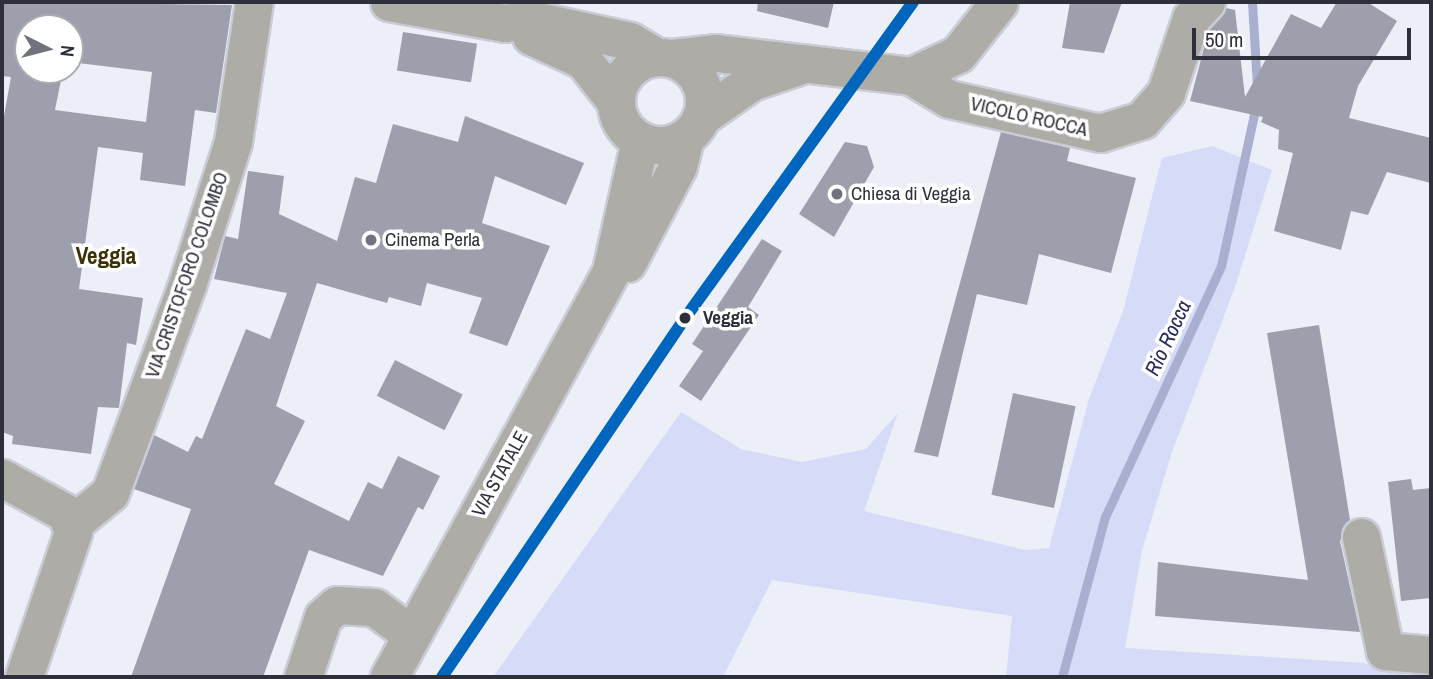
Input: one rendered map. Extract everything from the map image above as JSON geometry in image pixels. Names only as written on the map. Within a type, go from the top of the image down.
[{"type":"street","name":"VIA CRISTOFORO COLOMBO","points":[[71,525],[110,493],[133,430],[233,142],[254,2]]},
{"type":"street","points":[[390,2],[505,23],[583,60],[616,102],[623,124],[640,140],[663,144],[693,127],[751,82],[814,62]]},
{"type":"street","points":[[616,102],[624,76],[664,57],[716,54],[814,62],[911,76],[958,54],[999,2]]},
{"type":"street","name":"VICOLO ROCCA","points":[[911,76],[949,99],[1100,133],[1142,120],[1166,92],[1191,18],[1206,2]]},
{"type":"street","points":[[505,23],[529,19],[617,38],[664,57]]},
{"type":"street","name":"VIA STATALE","points":[[611,271],[627,264],[678,166],[693,127],[702,88],[684,64],[664,57]]},
{"type":"street","name":"VIA STATALE","points":[[389,677],[611,271],[640,140]]},
{"type":"street","points":[[2,478],[50,500],[66,513],[71,525],[24,677]]},
{"type":"street","points":[[1361,537],[1385,651],[1431,654]]},
{"type":"street","points":[[303,677],[323,617],[337,606],[374,607],[412,635]]},
{"type":"shaded area","points":[[1212,146],[1272,170],[1234,290],[1172,452],[1142,550],[1125,648],[1364,663],[1413,677],[1006,677],[1012,616],[772,580],[723,677],[493,677],[681,412],[741,449],[802,462],[866,449],[898,413],[864,511],[1025,550],[1049,548],[1089,399],[1123,311],[1162,158]]},
{"type":"building","points":[[2,2],[232,5],[216,113],[195,110],[185,186],[140,180],[143,153],[98,147],[79,289],[143,298],[136,345],[127,343],[119,408],[98,407],[91,454],[12,444],[13,436],[2,432],[2,127],[11,77],[2,76]]},
{"type":"building","points":[[758,2],[834,2],[828,28],[757,11]]},
{"type":"building","points":[[1070,2],[1122,2],[1104,53],[1062,48]]},
{"type":"building","points":[[1337,2],[1367,2],[1397,21],[1358,86],[1349,118],[1431,138],[1431,183],[1387,172],[1368,215],[1351,211],[1341,250],[1274,231],[1293,153],[1278,149],[1279,130],[1261,122],[1263,117],[1190,101],[1209,29],[1226,8],[1235,10],[1245,97],[1291,14],[1321,28]]},
{"type":"building","points":[[403,32],[477,44],[471,82],[397,71]]},
{"type":"building","points":[[465,116],[584,163],[566,205],[495,176],[482,223],[550,246],[507,346],[469,333],[482,298],[427,283],[421,306],[389,297],[387,303],[317,283],[276,406],[305,421],[274,484],[349,521],[368,482],[382,489],[398,456],[440,476],[423,510],[418,507],[383,576],[309,550],[263,677],[131,677],[191,509],[134,489],[154,435],[188,452],[196,436],[202,439],[246,329],[270,339],[287,293],[214,279],[225,236],[238,239],[248,171],[284,176],[279,214],[337,241],[355,177],[376,183],[393,124],[458,142]]},
{"type":"building","points":[[1001,132],[1070,148],[1067,161],[1136,178],[1111,273],[1039,254],[1027,305],[977,294],[938,457],[914,452]]},
{"type":"building","name":"Chiesa di Veggia","points":[[845,142],[867,146],[874,167],[834,237],[799,214]]},
{"type":"building","points":[[762,239],[782,251],[748,307],[759,315],[701,401],[679,386],[703,351],[692,344]]},
{"type":"building","points":[[1319,325],[1350,520],[1340,541],[1360,632],[1155,616],[1158,562],[1308,580],[1267,333]]},
{"type":"building","points":[[395,360],[463,395],[445,430],[377,396]]},
{"type":"building","points":[[1013,393],[1076,406],[1054,508],[991,495]]},
{"type":"building","points":[[1411,479],[1413,490],[1431,488],[1431,598],[1401,601],[1388,482]]},
{"type":"waterway","name":"Rio Rocca","points":[[1252,2],[1257,87]]},
{"type":"waterway","name":"Rio Rocca","points":[[1062,677],[1105,517],[1221,266],[1256,105]]},
{"type":"transit line","points":[[442,677],[683,321],[913,2]]},
{"type":"place","name":"Chiesa di Veggia","points":[[837,194]]},
{"type":"place","name":"Cinema Perla","points":[[371,240]]},
{"type":"place","name":"Veggia","points":[[685,318]]},
{"type":"district","name":"Veggia","points":[[106,256]]}]
